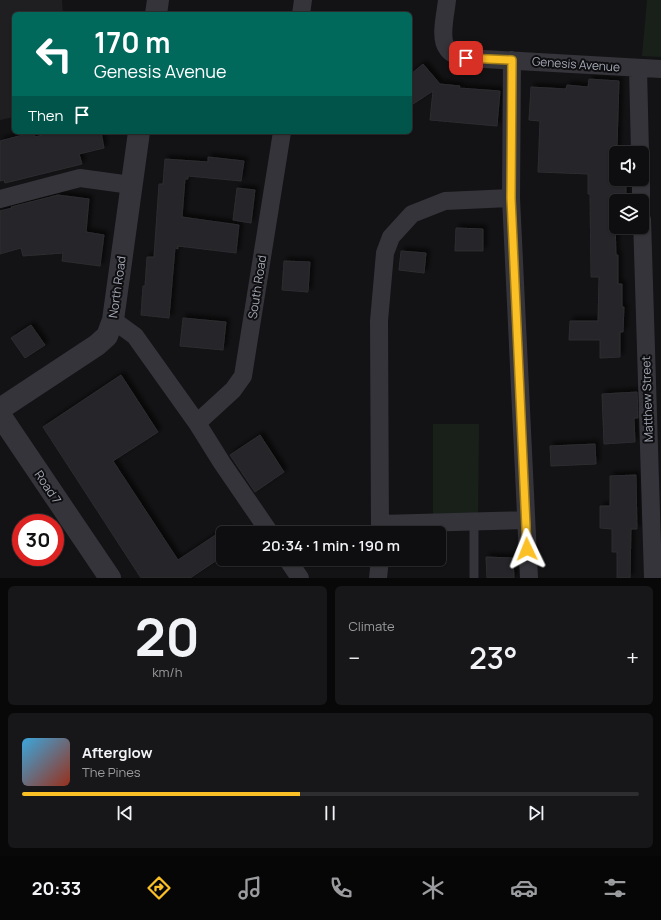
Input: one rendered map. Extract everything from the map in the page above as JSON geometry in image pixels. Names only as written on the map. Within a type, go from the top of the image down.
[{"type":"street","points":[[156,12],[158,0]]},
{"type":"street","points":[[301,12],[303,0]]},
{"type":"street","name":"Genesis Avenue","points":[[448,0],[443,36],[446,47],[455,55],[466,58],[661,69]]},
{"type":"street","points":[[512,60],[511,198],[529,578]]},
{"type":"street","points":[[638,68],[640,146]]},
{"type":"street","name":"North Road","points":[[0,409],[97,345],[107,336],[113,320],[139,134]]},
{"type":"street","name":"South Road","points":[[197,423],[233,390],[243,376],[282,134]]},
{"type":"street","points":[[0,199],[80,178],[131,185]]},
{"type":"street","points":[[380,526],[380,321],[385,253],[391,237],[412,214],[445,201],[511,198]]},
{"type":"street","name":"Matthew Street","points":[[642,234],[653,578]]},
{"type":"street","points":[[113,320],[135,336],[197,423],[265,526]]},
{"type":"street","name":"Road 7","points":[[0,415],[110,578]]},
{"type":"street","points":[[407,526],[474,521],[526,520]]},
{"type":"street","points":[[292,566],[300,578]]},
{"type":"street","points":[[378,578],[379,566]]},
{"type":"lane","points":[[474,521],[474,578]]},
{"type":"shaded area","points":[[0,0],[62,0],[63,12],[12,12],[12,117],[0,120]]},
{"type":"shaded area","points":[[647,0],[661,0],[661,57],[642,56]]},
{"type":"shaded area","points":[[433,424],[479,424],[478,516],[433,515]]},
{"type":"building","points":[[423,64],[440,84],[460,86],[459,88],[500,91],[497,126],[430,120],[433,91],[412,105],[412,73]]},
{"type":"building","points":[[589,79],[619,81],[617,146],[609,146],[609,186],[626,186],[626,194],[609,194],[609,234],[615,234],[616,255],[618,255],[618,284],[622,284],[622,307],[624,307],[623,332],[620,332],[620,357],[600,358],[600,340],[569,340],[570,321],[598,321],[599,277],[591,277],[590,194],[588,194],[588,174],[538,172],[540,121],[529,120],[531,87],[566,89],[567,85],[588,87]]},
{"type":"building","points":[[26,134],[34,134],[35,137],[46,134],[101,134],[104,148],[79,154],[82,164],[5,183],[4,180],[0,181],[0,141]]},
{"type":"building","points":[[208,157],[244,161],[241,181],[188,176],[188,179],[185,179],[182,217],[239,225],[236,253],[178,246],[178,249],[175,248],[169,318],[141,315],[147,257],[154,257],[159,184],[163,184],[165,159],[208,162]]},
{"type":"building","points":[[237,188],[255,190],[251,223],[233,220]]},
{"type":"building","points":[[58,195],[89,199],[86,232],[104,235],[100,266],[62,261],[63,253],[23,256],[21,248],[0,254],[0,211]]},
{"type":"building","points":[[456,228],[483,229],[483,251],[455,251]]},
{"type":"building","points":[[401,251],[426,253],[424,273],[399,270]]},
{"type":"building","points":[[284,261],[310,262],[308,292],[282,290]]},
{"type":"building","points":[[183,318],[226,322],[223,350],[180,346]]},
{"type":"building","points":[[31,325],[45,345],[25,358],[11,338]]},
{"type":"building","points":[[121,375],[158,432],[113,461],[178,560],[216,535],[216,561],[190,578],[141,578],[43,427]]},
{"type":"building","points":[[637,392],[638,418],[634,418],[635,442],[604,444],[602,394]]},
{"type":"building","points":[[260,435],[284,472],[255,492],[230,455]]},
{"type":"building","points":[[595,444],[596,464],[551,466],[550,446]]},
{"type":"building","points":[[636,475],[637,529],[631,529],[630,578],[617,578],[617,552],[612,552],[612,529],[600,528],[600,506],[610,506],[610,476]]},
{"type":"building","points":[[486,557],[513,558],[514,578],[487,578]]},
{"type":"route","points":[[466,58],[512,60],[511,198],[527,549]]}]
